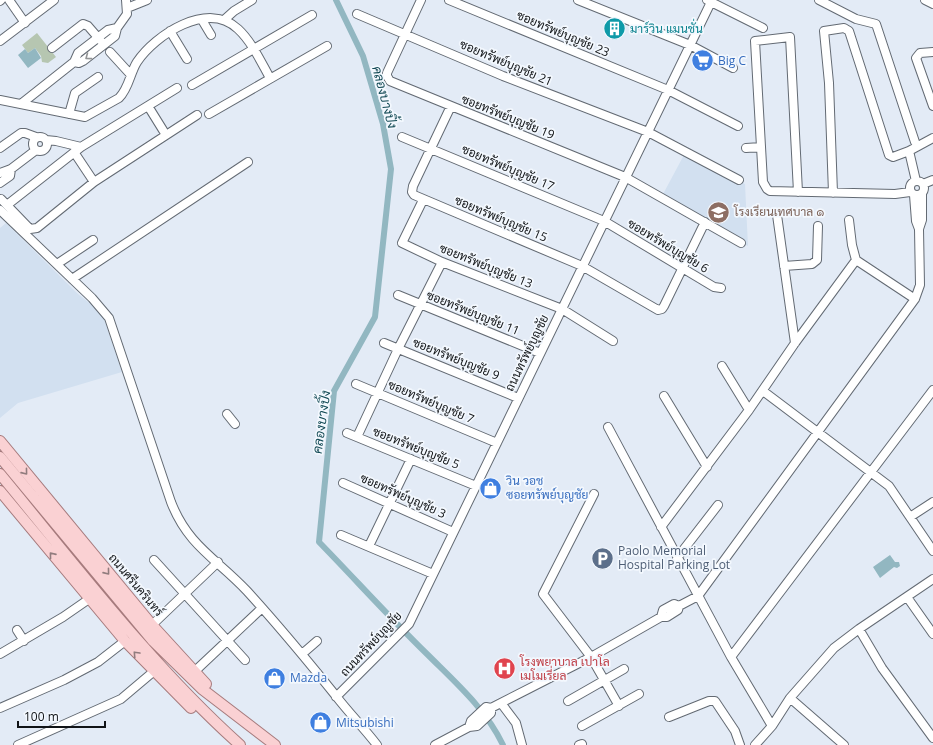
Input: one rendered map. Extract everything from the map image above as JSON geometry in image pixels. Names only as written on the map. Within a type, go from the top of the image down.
[{"type":"main road","name":"ถนนศรีนครินทร์","points":[[0,442],[152,625],[194,672],[262,735]]},
{"type":"main road","name":"ถนนศรีนครินทร์","points":[[0,457],[138,624],[171,660],[218,702],[275,745]]},
{"type":"main road","points":[[0,474],[162,668],[208,716],[239,745]]},
{"type":"main road","points":[[0,491],[89,599],[153,672],[195,711],[239,745]]},
{"type":"street","points":[[9,0],[25,23]]},
{"type":"street","points":[[0,41],[54,0]]},
{"type":"street","points":[[74,62],[79,63],[83,61],[115,36],[117,28],[127,14],[127,4],[147,0]]},
{"type":"street","points":[[224,20],[234,11],[252,0]]},
{"type":"street","points":[[406,34],[421,0]]},
{"type":"street","name":"ซอยทรัพย์บุญชัย 23","points":[[449,0],[668,90],[738,126]]},
{"type":"street","points":[[578,0],[690,45],[733,68]]},
{"type":"street","points":[[819,0],[833,3],[856,19],[876,24],[915,142]]},
{"type":"street","points":[[925,0],[933,4]]},
{"type":"street","points":[[710,1],[763,28]]},
{"type":"street","name":"ถนนทรัพย์บุญชัย","points":[[336,697],[409,624],[710,1]]},
{"type":"street","name":"ซอยทรัพย์บุญชัย 21","points":[[356,14],[510,79],[648,132],[739,180]]},
{"type":"street","points":[[192,85],[312,15]]},
{"type":"street","points":[[202,20],[211,35]]},
{"type":"street","points":[[0,100],[85,117],[120,98],[124,93],[137,63],[152,44],[170,31],[185,23],[202,20],[224,20],[238,29],[253,49],[270,78]]},
{"type":"street","points":[[52,48],[83,24],[88,26],[104,45]]},
{"type":"street","points":[[21,104],[74,62],[78,53],[110,29],[117,28]]},
{"type":"street","points":[[833,192],[829,83],[824,31],[844,28],[849,32],[889,155],[893,157],[909,151],[933,138]]},
{"type":"street","points":[[170,31],[187,59]]},
{"type":"street","name":"ซอยทรัพย์บุญชัย 19","points":[[406,34],[387,73],[390,81],[626,177],[741,243]]},
{"type":"street","points":[[798,192],[790,36],[755,41],[763,182],[767,189],[798,192],[915,194],[924,187],[919,182],[909,151]]},
{"type":"street","points":[[209,114],[327,46]]},
{"type":"street","points":[[110,52],[131,75]]},
{"type":"street","points":[[933,52],[920,53],[916,58],[933,106]]},
{"type":"street","points":[[69,114],[75,93],[98,77]]},
{"type":"street","points":[[3,205],[78,150],[177,88]]},
{"type":"street","points":[[148,106],[166,135]]},
{"type":"street","points":[[432,149],[451,106]]},
{"type":"street","points":[[3,205],[33,230],[94,182],[197,115]]},
{"type":"street","points":[[0,148],[21,133],[25,133],[36,138]]},
{"type":"street","points":[[36,150],[32,142],[40,136],[46,140],[56,141],[78,150],[94,182]]},
{"type":"street","name":"ซอยทรัพย์บุญชัย 17","points":[[402,137],[604,221]]},
{"type":"street","points":[[0,173],[11,169],[36,150],[45,149],[47,144],[46,140]]},
{"type":"street","points":[[746,148],[761,147]]},
{"type":"street","name":"ซอยทรัพย์บุญชัย 15","points":[[432,149],[412,192],[414,195],[423,200],[582,266],[658,310],[664,306],[682,268]]},
{"type":"street","points":[[72,279],[248,162]]},
{"type":"street","points":[[0,183],[10,176],[11,169]]},
{"type":"street","points":[[435,745],[472,725],[489,709],[591,657],[661,617],[667,617],[678,610],[679,606],[698,596],[915,299],[920,285],[919,229],[916,221],[915,194],[910,185],[933,180]]},
{"type":"street","name":"ซอยทรัพย์บุญชัย 13","points":[[423,200],[402,243],[442,262],[562,309],[614,341]]},
{"type":"street","points":[[3,205],[109,318],[176,514],[189,537],[198,547],[218,562],[262,608],[377,745]]},
{"type":"street","points":[[778,215],[795,343]]},
{"type":"street","points":[[849,220],[852,245],[856,260],[915,299]]},
{"type":"street","name":"ซอยทรัพย์บุญชัย 6","points":[[604,221],[714,287],[721,288]]},
{"type":"street","points":[[682,268],[705,222]]},
{"type":"street","points":[[784,266],[812,264],[817,260],[818,226]]},
{"type":"street","points":[[57,264],[93,240]]},
{"type":"street","points":[[661,527],[763,391],[795,343],[856,260]]},
{"type":"street","points":[[357,437],[398,349],[442,262]]},
{"type":"street","name":"ซอยทรัพย์บุญชัย 11","points":[[398,295],[540,353]]},
{"type":"street","name":"ซอยทรัพย์บุญชัย 9","points":[[384,343],[518,398]]},
{"type":"street","points":[[722,366],[749,410]]},
{"type":"street","name":"ซอยทรัพย์บุญชัย 7","points":[[356,384],[496,443]]},
{"type":"street","points":[[730,657],[933,390]]},
{"type":"street","points":[[763,391],[870,471],[894,492],[933,551]]},
{"type":"street","points":[[664,396],[706,467]]},
{"type":"street","points":[[226,414],[235,424]]},
{"type":"street","points":[[608,427],[730,657],[772,726]]},
{"type":"street","name":"ซอยทรัพย์บุญชัย 5","points":[[347,433],[476,486]]},
{"type":"street","points":[[369,546],[411,459]]},
{"type":"street","name":"ซอยทรัพย์บุญชัย 3","points":[[343,483],[390,502],[453,532]]},
{"type":"street","points":[[594,494],[543,594],[591,657],[619,706]]},
{"type":"street","points":[[910,518],[933,502]]},
{"type":"street","points":[[677,558],[718,505]]},
{"type":"street","points":[[341,534],[433,574]]},
{"type":"street","points":[[154,560],[245,660]]},
{"type":"street","points":[[152,625],[186,595],[218,562]]},
{"type":"street","points":[[760,743],[790,698],[834,648],[859,629],[933,579]]},
{"type":"street","points":[[907,597],[933,634]]},
{"type":"street","points":[[0,654],[63,617],[89,599]]},
{"type":"street","points":[[194,672],[262,608]]},
{"type":"street","points":[[859,629],[882,668],[933,738]]},
{"type":"street","points":[[17,630],[24,640]]},
{"type":"street","points":[[0,708],[64,680],[98,662],[125,641]]},
{"type":"street","points":[[302,654],[317,641]]},
{"type":"street","points":[[568,701],[624,669]]},
{"type":"street","points":[[18,745],[121,699],[153,672]]},
{"type":"street","points":[[582,726],[639,694]]},
{"type":"street","points":[[790,698],[844,745]]},
{"type":"street","points":[[669,717],[709,701],[715,701],[736,730],[740,745]]},
{"type":"street","points":[[501,703],[516,722],[522,745]]},
{"type":"shaded area","points":[[35,48],[41,58],[28,68],[18,55],[25,49],[28,53]]},
{"type":"shaded area","name":"โรงเรียนเทศบาล ๑","points":[[685,153],[745,184],[748,246],[662,196]]},
{"type":"shaded area","points":[[6,223],[78,294],[102,313],[122,372],[18,403],[0,418],[0,228]]},
{"type":"shaded area","points":[[890,555],[895,562],[899,562],[900,566],[897,568],[894,567],[880,578],[873,567]]},
{"type":"green space","points":[[37,33],[56,57],[48,63],[42,62],[41,56],[35,48],[28,53],[22,45]]},
{"type":"waterway","name":"คลองบางปิ้ง","points":[[336,0],[363,56],[383,124],[391,169],[375,317],[334,391],[319,542],[400,627],[469,696],[488,720],[503,745]]},
{"type":"place","name":"มาร์วิน แมนชั่น","points":[[615,29]]},
{"type":"place","name":"Big C","points":[[703,61]]},
{"type":"place","name":"โรงเรียนเทศบาล ๑","points":[[718,212]]},
{"type":"place","name":"วิน วอช ซอยทรัพย์บุญชัย","points":[[490,488]]},
{"type":"place","name":"Paolo Memorial Hospital Parking Lot","points":[[602,558]]},
{"type":"place","name":"โรงพยาบาล เปาโล เมโมเรี่ยล","points":[[505,669]]},
{"type":"place","name":"Mazda","points":[[275,678]]},
{"type":"place","name":"Mitsubishi","points":[[320,723]]}]
